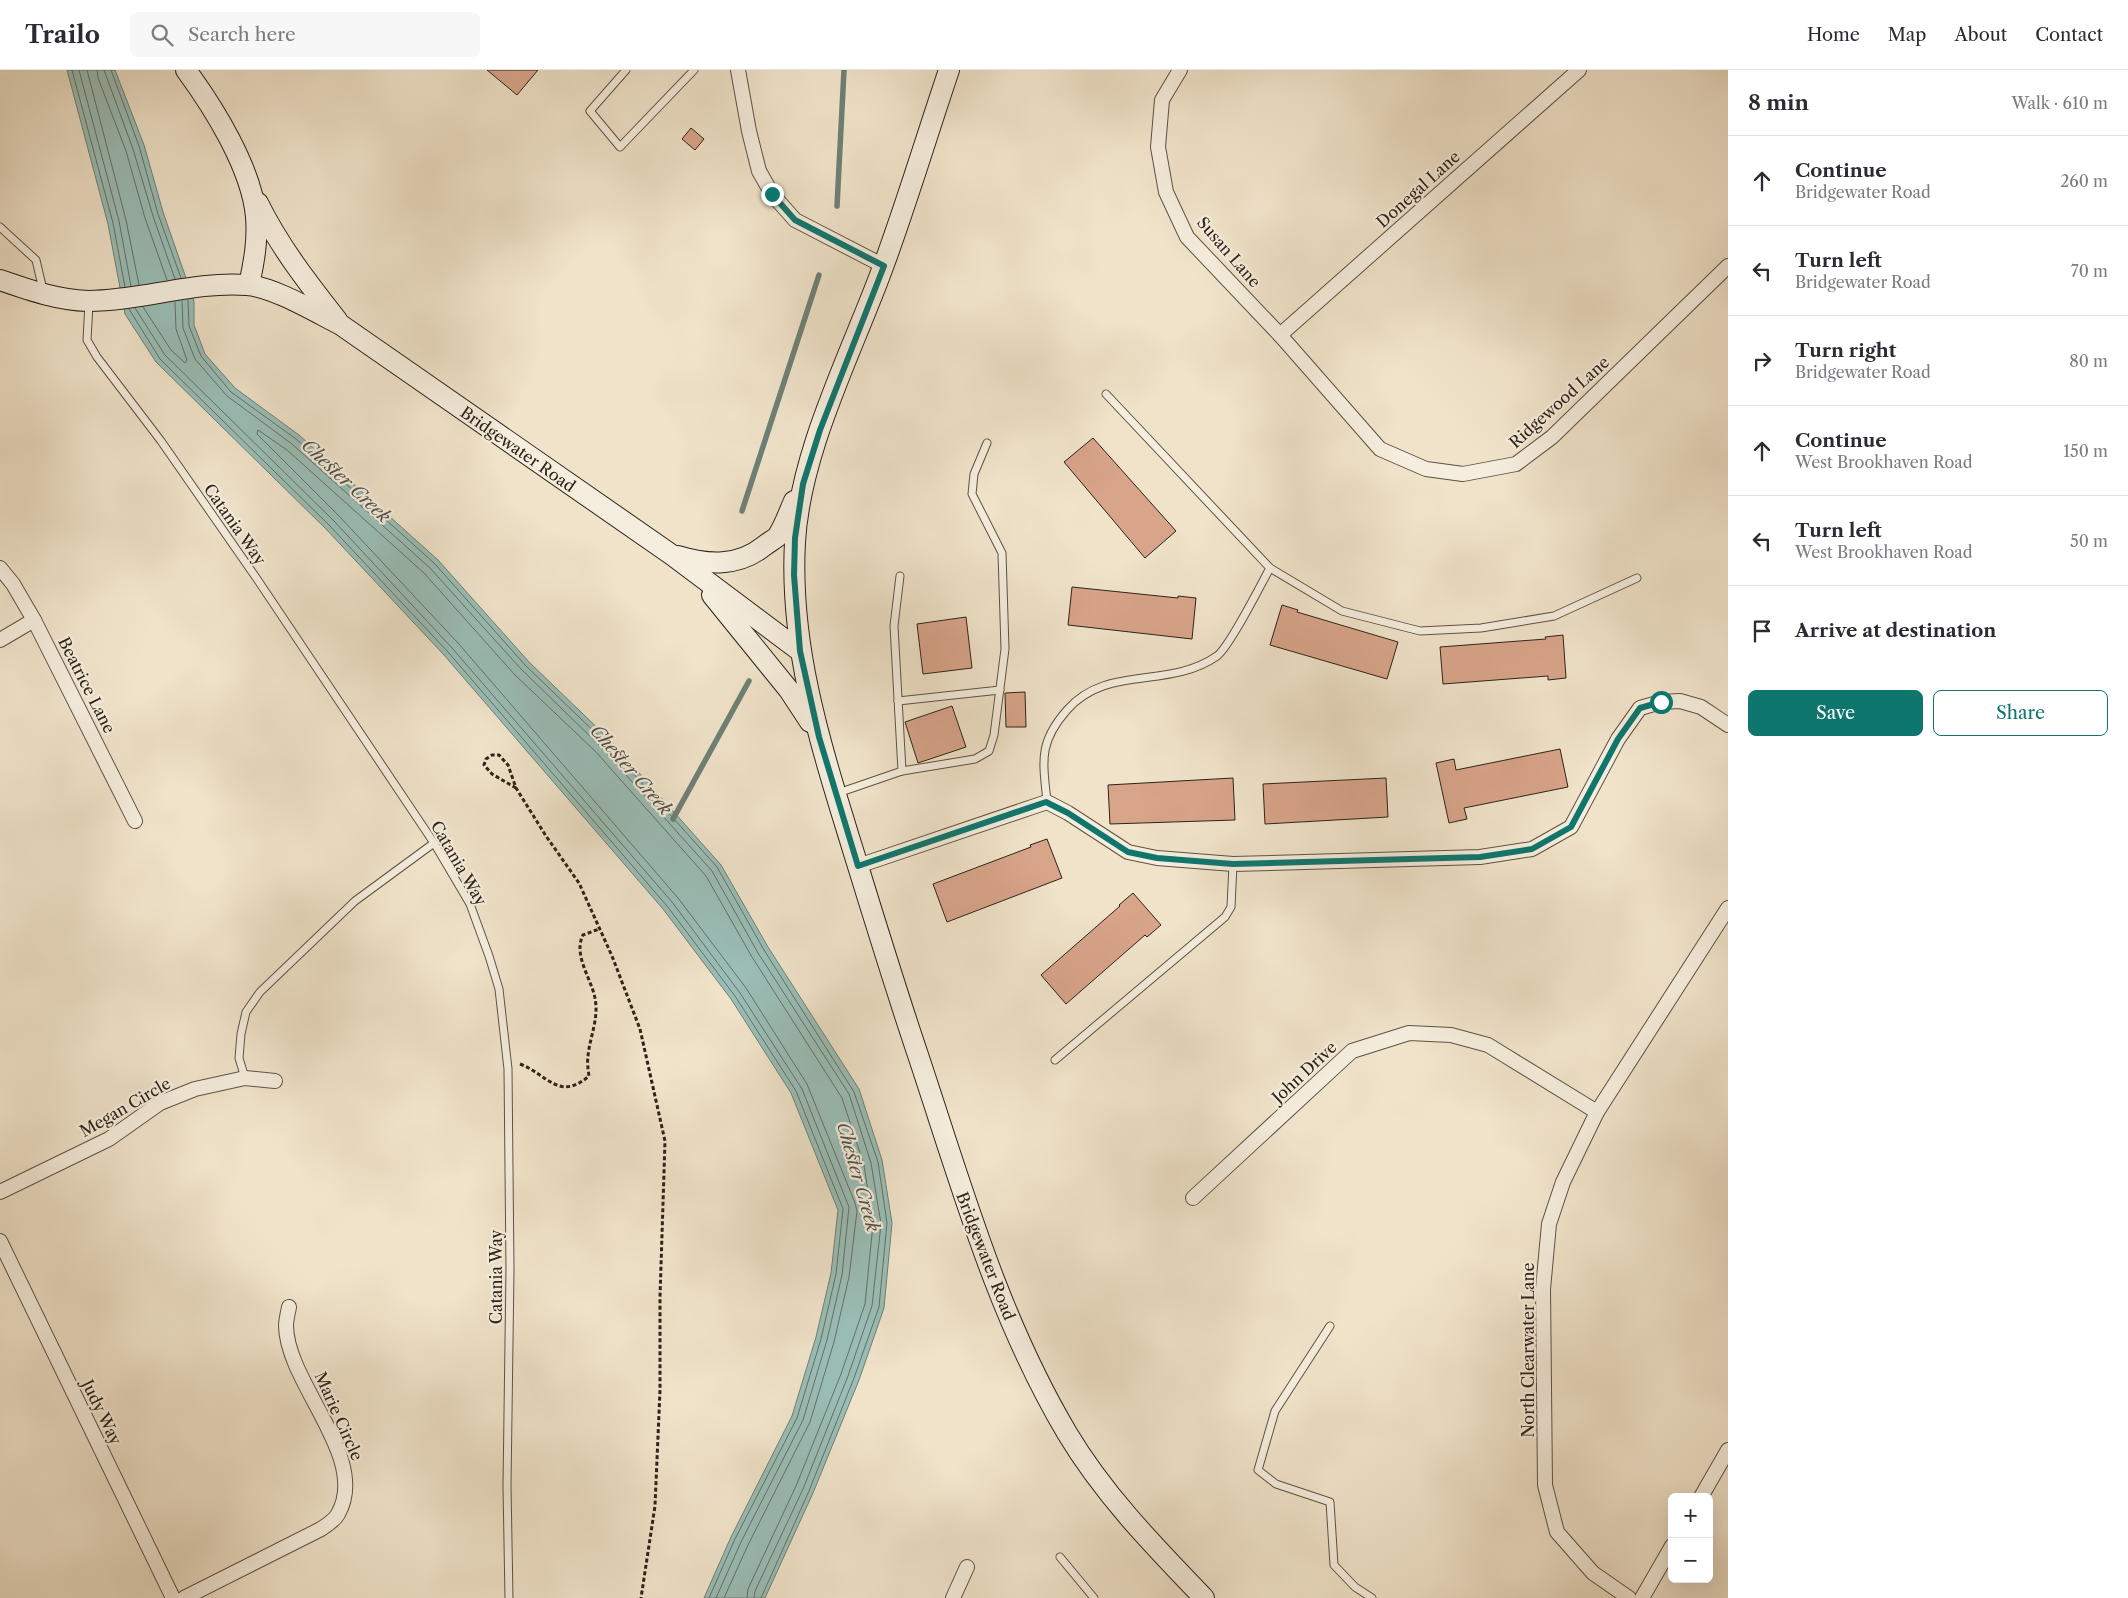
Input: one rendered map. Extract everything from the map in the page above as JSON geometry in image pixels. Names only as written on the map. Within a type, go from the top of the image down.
[{"type":"street","points":[[186,70],[207,99],[231,144],[250,188],[276,235],[296,266],[341,325]]},
{"type":"street","points":[[738,70],[749,131],[759,171],[772,194],[795,220],[884,266]]},
{"type":"street","points":[[800,651],[794,575],[795,538],[803,484],[820,430],[884,266],[950,70]]},
{"type":"street","name":"Susan Lane","points":[[1180,70],[1162,100],[1158,146],[1166,192],[1188,237],[1280,335]]},
{"type":"street","name":"Donegal Lane","points":[[1280,335],[1579,70]]},
{"type":"street","points":[[249,285],[257,239],[256,215],[250,188]]},
{"type":"street","name":"Ridgewood Lane","points":[[1280,335],[1380,449],[1426,468],[1463,474],[1516,464],[1552,437],[1728,266]]},
{"type":"street","name":"Bridgewater Road","points":[[0,280],[45,296],[89,300],[114,299],[198,285],[249,285],[286,297],[341,325],[672,555],[800,651],[819,737],[836,794],[970,1219],[1025,1355],[1067,1434],[1092,1471],[1123,1512],[1204,1598]]},
{"type":"street","points":[[672,555],[698,562],[730,562],[760,550],[777,536],[803,484]]},
{"type":"street","points":[[672,555],[709,592],[749,639],[789,690],[819,737]]},
{"type":"street","name":"Beatrice Lane","points":[[0,568],[13,584],[34,620],[136,821]]},
{"type":"street","points":[[0,640],[34,620]]},
{"type":"street","points":[[858,866],[1046,802],[1068,813],[1128,852],[1157,858],[1233,864],[1480,857],[1532,849],[1571,827],[1618,739],[1640,708],[1661,702],[1680,702],[1701,707],[1728,725]]},
{"type":"street","name":"North Clearwater Lane","points":[[1629,1598],[1593,1573],[1557,1532],[1545,1484],[1544,1288],[1549,1224],[1563,1182],[1597,1112],[1728,908]]},
{"type":"street","name":"John Drive","points":[[1193,1198],[1352,1051],[1409,1033],[1451,1035],[1488,1045],[1597,1112]]},
{"type":"street","name":"Megan Circle","points":[[0,1192],[109,1139],[160,1103],[195,1089],[245,1078],[275,1081]]},
{"type":"street","name":"Judy Way","points":[[0,1241],[173,1598]]},
{"type":"street","name":"Marie Circle","points":[[184,1598],[321,1530],[338,1514],[346,1491],[345,1468],[291,1354],[286,1326],[289,1307]]},
{"type":"street","points":[[1703,1493],[1728,1450]]},
{"type":"street","points":[[1642,1598],[1668,1553]]},
{"type":"street","points":[[953,1598],[967,1567]]},
{"type":"lane","points":[[626,70],[590,111],[620,147],[694,70]]},
{"type":"lane","points":[[0,227],[36,260],[45,296]]},
{"type":"lane","name":"Catania Way","points":[[89,300],[87,340],[97,357],[161,441],[434,843],[470,904],[489,956],[499,989],[507,1060],[510,1270],[507,1486],[509,1598]]},
{"type":"lane","points":[[1106,394],[1270,568],[1342,611],[1420,632],[1481,628],[1554,616],[1637,578]]},
{"type":"lane","points":[[836,794],[902,771],[975,759],[989,751],[994,735],[1005,649],[1002,553],[972,494],[974,474],[987,443]]},
{"type":"lane","points":[[1046,802],[1044,748],[1051,731],[1076,699],[1094,689],[1118,682],[1174,675],[1201,666],[1219,654],[1270,568]]},
{"type":"lane","points":[[900,576],[894,626],[902,771]]},
{"type":"lane","points":[[898,702],[1000,690]]},
{"type":"lane","points":[[245,1078],[240,1058],[241,1034],[246,1012],[260,992],[355,901],[434,843]]},
{"type":"lane","points":[[1055,1060],[1225,917],[1231,907],[1233,864]]},
{"type":"lane","points":[[1330,1326],[1275,1411],[1258,1470],[1276,1484],[1330,1502],[1334,1565],[1355,1587],[1372,1598]]},
{"type":"lane","points":[[1060,1557],[1094,1598]]},
{"type":"path","points":[[516,788],[492,774],[484,765],[486,759],[492,755],[499,755],[508,765],[516,788],[546,836],[579,883],[612,956],[640,1029],[665,1141],[660,1297],[660,1390],[655,1506],[641,1598]]},
{"type":"path","points":[[507,1060],[531,1068],[558,1086],[578,1085],[589,1076],[588,1056],[597,1015],[594,997],[583,964],[580,942],[583,935],[599,929]]},
{"type":"water","name":"Chester Creek","points":[[67,70],[115,70],[144,145],[163,212],[194,301],[194,325],[205,354],[235,388],[299,435],[438,560],[529,662],[609,739],[721,865],[768,947],[859,1089],[882,1160],[892,1223],[884,1308],[859,1380],[813,1493],[765,1598],[704,1598],[731,1537],[792,1416],[816,1337],[831,1273],[838,1210],[791,1093],[731,999],[663,909],[444,655],[326,529],[156,362],[125,314],[108,224]]},
{"type":"building","points":[[487,70],[538,70],[517,95]]},
{"type":"building","points":[[691,128],[704,139],[695,150],[682,139]]},
{"type":"building","points":[[1093,438],[1176,531],[1145,558],[1064,462]]},
{"type":"building","points":[[1072,587],[1178,598],[1178,596],[1196,598],[1192,639],[1068,625]]},
{"type":"building","points":[[1282,605],[1298,610],[1297,612],[1398,642],[1387,679],[1270,645]]},
{"type":"building","points":[[966,617],[972,668],[923,674],[917,624]]},
{"type":"building","points":[[1563,635],[1566,678],[1548,680],[1548,676],[1443,684],[1440,647],[1546,639],[1545,637]]},
{"type":"building","points":[[1025,692],[1026,727],[1006,727],[1005,693]]},
{"type":"building","points":[[952,706],[966,747],[918,763],[905,722]]},
{"type":"building","points":[[1560,749],[1568,787],[1464,808],[1467,819],[1449,823],[1436,763],[1454,759],[1456,770]]},
{"type":"building","points":[[1233,778],[1235,820],[1110,824],[1108,785]]},
{"type":"building","points":[[1386,778],[1388,817],[1265,824],[1263,784]]},
{"type":"building","points":[[1047,839],[1062,878],[947,922],[933,884],[1031,847],[1030,845]]},
{"type":"building","points":[[1133,893],[1161,925],[1147,937],[1145,935],[1066,1004],[1041,975]]},
{"type":"waterway","points":[[837,206],[844,70]]},
{"type":"waterway","points":[[742,511],[819,275]]},
{"type":"waterway","name":"Chester Creek","points":[[673,819],[749,681]]},
{"type":"route","points":[[772,194],[795,220],[884,266],[820,430],[803,484],[795,538],[794,575],[800,651],[819,737],[858,866],[1046,802],[1068,813],[1099,835],[1128,852],[1192,862],[1233,864],[1480,857],[1532,849],[1571,827],[1618,739],[1640,708],[1661,702]]}]
